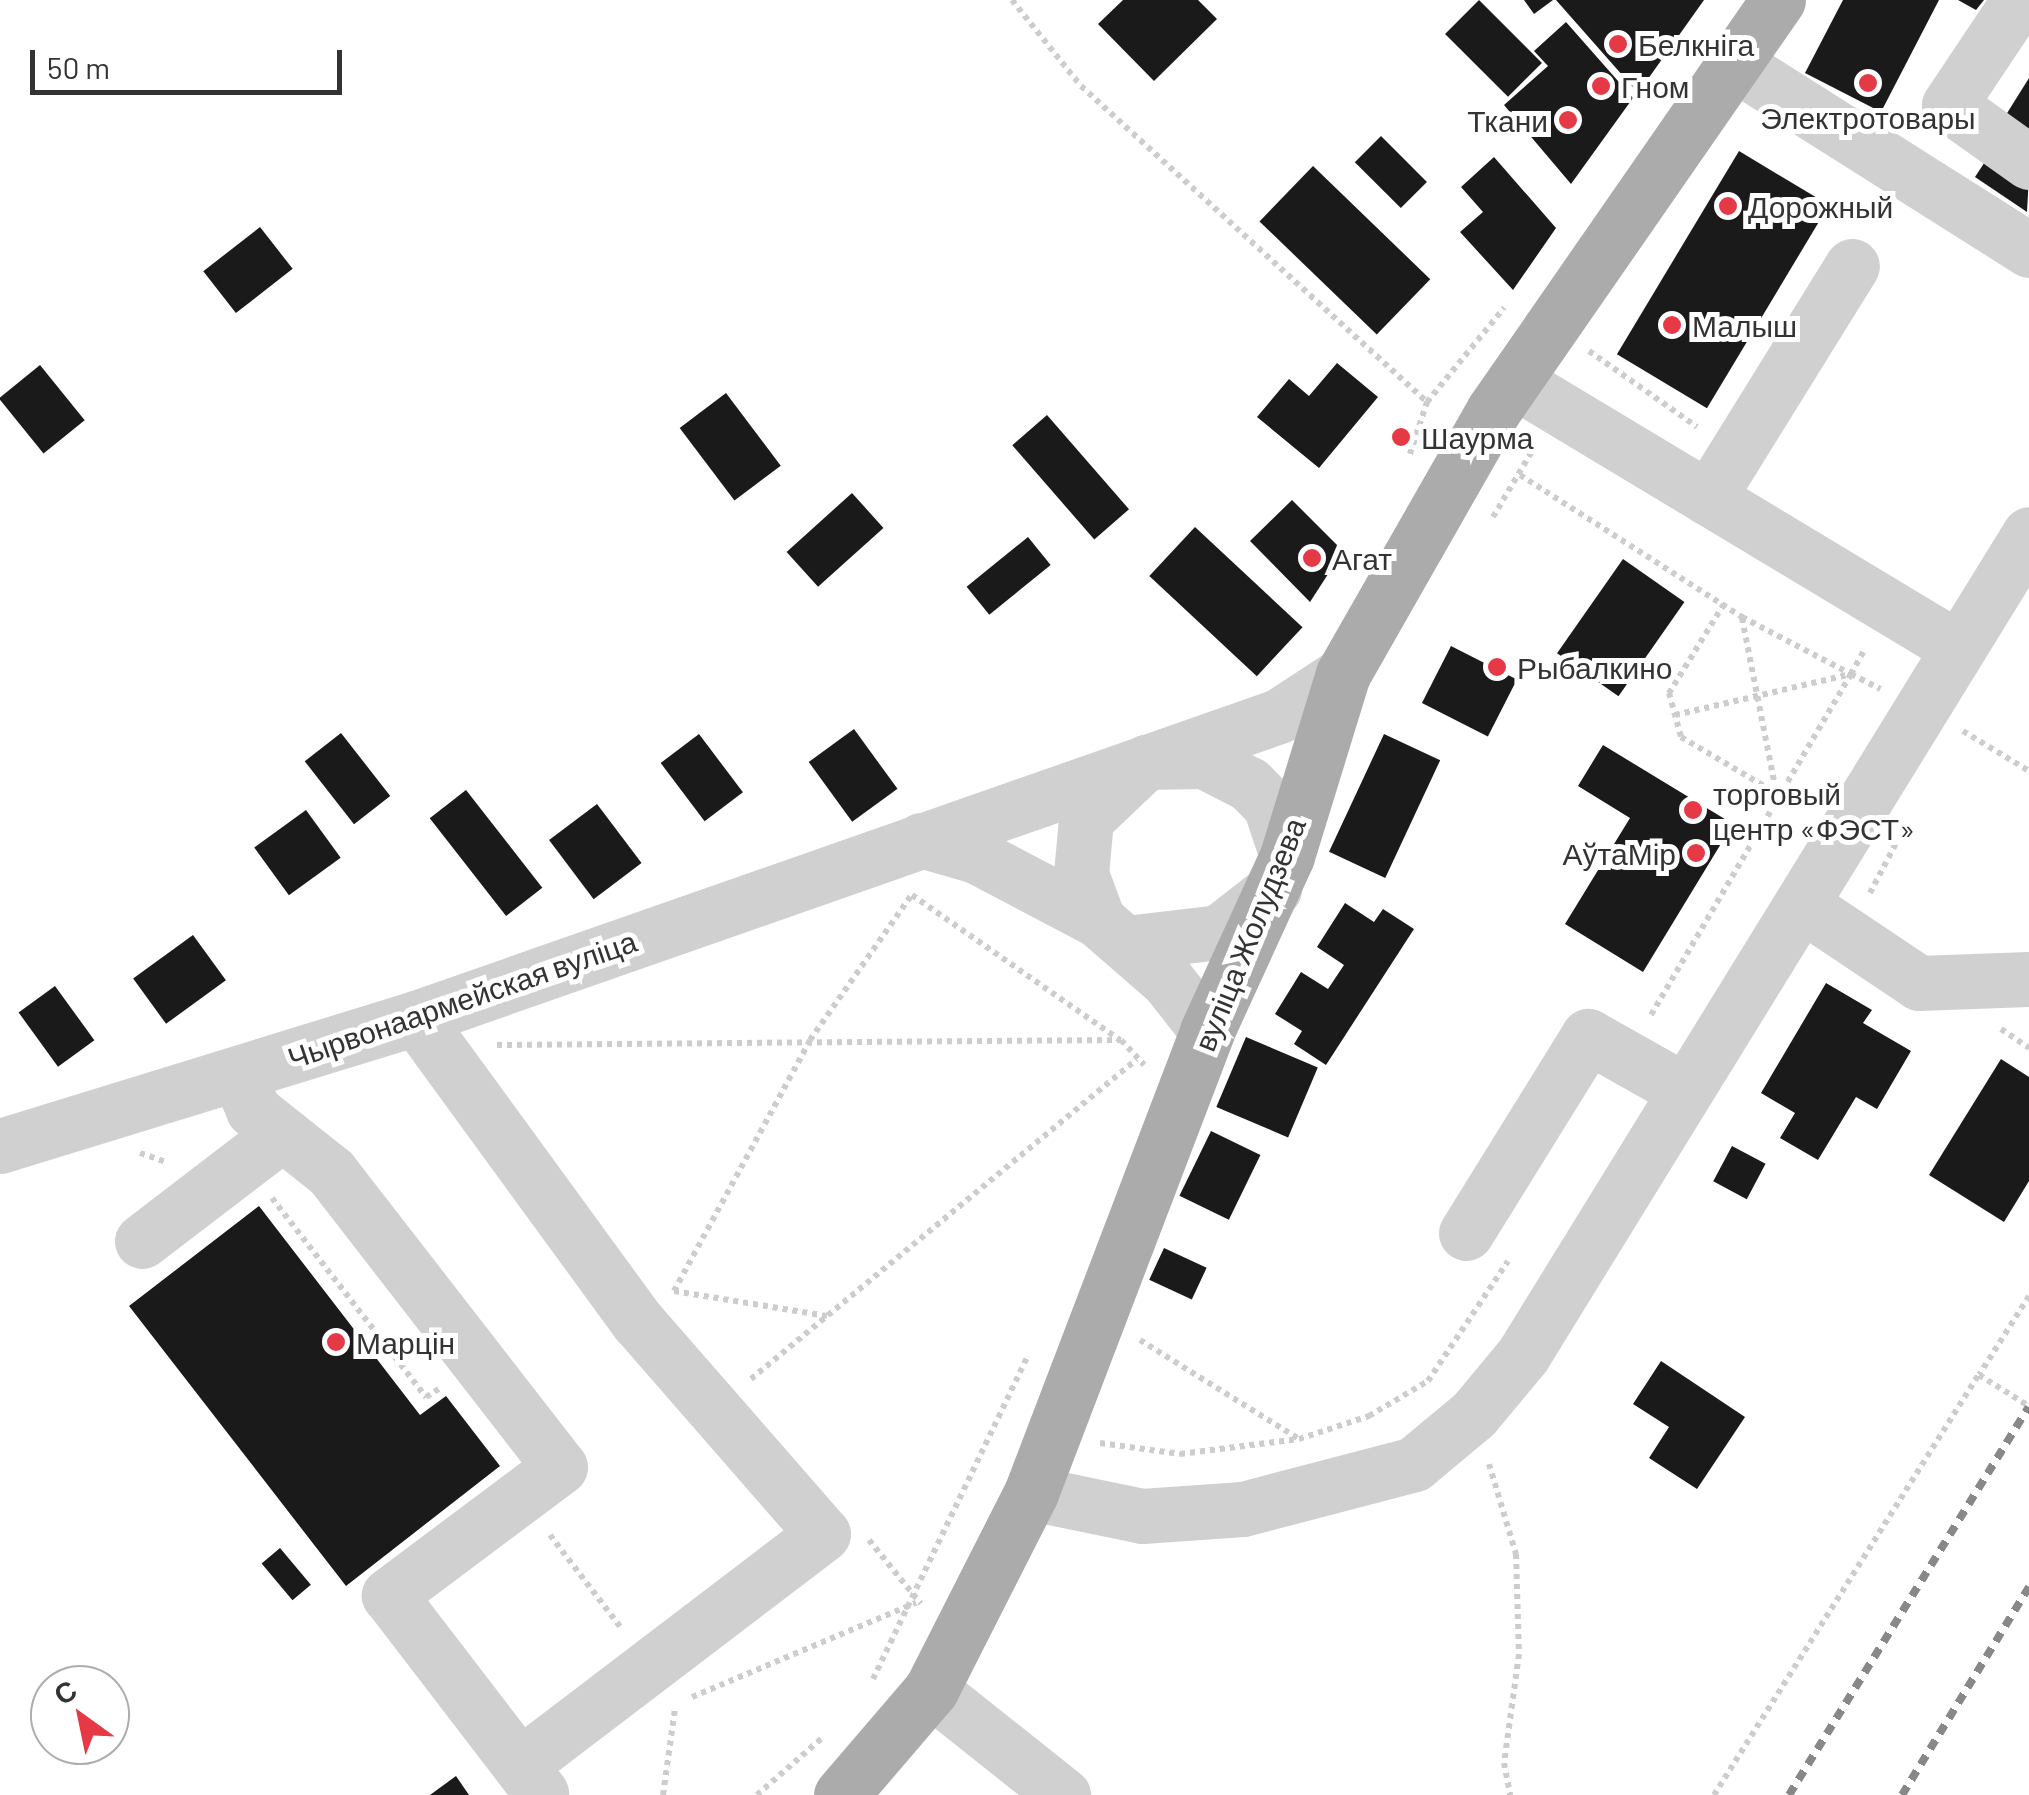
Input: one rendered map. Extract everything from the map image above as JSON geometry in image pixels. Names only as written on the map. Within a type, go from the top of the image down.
[{"type":"main road","name":"вуліца Жолудзева","points":[[841,1795],[931,1690],[1031,1493],[1207,1032],[1280,873],[1343,674],[1514,380],[1778,0]]},
{"type":"street","points":[[2016,6],[1949,105],[2029,162]]},
{"type":"street","points":[[1735,64],[2013,239]]},
{"type":"street","points":[[1708,498],[1852,266]]},
{"type":"street","points":[[1514,380],[1958,648]]},
{"type":"street","points":[[1031,1493],[1142,1516],[1280,1503],[1414,1464],[1474,1414],[1523,1355],[1684,1090],[1804,906],[2029,534]]},
{"type":"street","name":"Чырвонаармейская вуліца","points":[[0,1146],[416,1018],[1279,716],[1343,674]]},
{"type":"street","points":[[921,840],[976,856],[1112,932],[1219,932],[1280,873],[1270,806],[1249,784],[1204,761],[1146,762],[1086,819],[1081,874],[1112,932],[1207,1032]]},
{"type":"street","points":[[1804,906],[1920,982],[2029,979]]},
{"type":"street","points":[[238,1074],[278,1138],[331,1172],[560,1466],[389,1594],[532,1780],[663,1686],[823,1534],[638,1322],[416,1018]]},
{"type":"street","points":[[1466,1233],[1588,1036],[1684,1090]]},
{"type":"street","points":[[142,1241],[278,1138]]},
{"type":"street","points":[[931,1690],[1063,1795]]},
{"type":"path","points":[[1012,0],[1081,86],[1427,402]]},
{"type":"path","points":[[1724,604],[1669,693],[1681,736],[1776,793],[1752,693],[1742,617]]},
{"type":"path","points":[[1675,714],[1752,693],[1851,674]]},
{"type":"path","points":[[1948,744],[1967,713]]},
{"type":"path","points":[[1958,728],[2029,771]]},
{"type":"path","points":[[1863,902],[1894,858],[1898,822]]},
{"type":"path","points":[[894,902],[912,895]]},
{"type":"path","points":[[827,1316],[674,1291],[810,1040],[912,895]]},
{"type":"path","points":[[912,895],[1121,1040],[1152,1072]]},
{"type":"path","points":[[481,1048],[528,1038],[1121,1040]]},
{"type":"path","points":[[747,1383],[1137,1059]]},
{"type":"path","points":[[133,1151],[280,1200],[426,1397],[452,1382]]},
{"type":"path","points":[[1714,1795],[2029,1296]]},
{"type":"path","points":[[1126,1331],[1299,1439]]},
{"type":"path","points":[[870,1684],[917,1602],[1036,1338]]},
{"type":"path","points":[[1979,1375],[2029,1406]]},
{"type":"path","points":[[1474,1414],[1516,1554],[1519,1654],[1504,1763],[1510,1795]]},
{"type":"path","points":[[522,1498],[663,1686],[663,1795]]},
{"type":"path","points":[[663,1686],[917,1602]]},
{"type":"path","points":[[758,1795],[833,1727]]},
{"type":"building","points":[[1123,0],[1198,0],[1217,19],[1154,81],[1098,24]]},
{"type":"building","points":[[1479,0],[1542,63],[1508,97],[1445,34]]},
{"type":"building","points":[[1524,0],[1553,0],[1534,14]]},
{"type":"building","points":[[1556,0],[1704,0],[1638,93]]},
{"type":"building","points":[[1843,0],[1939,0],[1881,112],[1805,73]]},
{"type":"building","points":[[1958,0],[1984,0],[1976,10]]},
{"type":"building","points":[[1566,22],[1633,98],[1571,184],[1504,105],[1548,66],[1534,51]]},
{"type":"building","points":[[2029,78],[2029,145],[1999,126]]},
{"type":"building","points":[[1381,136],[1427,182],[1401,208],[1355,162]]},
{"type":"building","points":[[1739,151],[1829,205],[1707,408],[1617,354]]},
{"type":"building","points":[[1992,151],[2029,175],[2027,212],[1975,177]]},
{"type":"building","points":[[1494,157],[1556,228],[1513,290],[1460,232],[1483,212],[1461,187]]},
{"type":"building","points":[[1313,166],[1430,279],[1377,335],[1260,221]]},
{"type":"building","points":[[260,227],[293,269],[236,313],[203,271]]},
{"type":"building","points":[[1337,363],[1378,397],[1319,468],[1257,417],[1289,379],[1309,396]]},
{"type":"building","points":[[40,365],[85,420],[43,454],[0,400]]},
{"type":"building","points":[[726,393],[781,466],[734,501],[680,428]]},
{"type":"building","points":[[1047,415],[1129,509],[1094,540],[1012,445]]},
{"type":"building","points":[[852,493],[883,528],[818,587],[787,552]]},
{"type":"building","points":[[1292,500],[1343,551],[1310,602],[1250,541]]},
{"type":"building","points":[[1195,527],[1303,627],[1257,676],[1149,576]]},
{"type":"building","points":[[1028,537],[1051,565],[989,615],[967,587]]},
{"type":"building","points":[[1623,559],[1684,602],[1618,696],[1557,653]]},
{"type":"building","points":[[1451,646],[1517,680],[1488,737],[1422,703]]},
{"type":"building","points":[[854,729],[897,789],[852,822],[809,762]]},
{"type":"building","points":[[341,733],[390,796],[354,824],[305,761]]},
{"type":"building","points":[[699,734],[743,792],[705,821],[661,763]]},
{"type":"building","points":[[1384,734],[1440,760],[1385,878],[1329,852]]},
{"type":"building","points":[[1603,745],[1733,824],[1643,972],[1565,924],[1630,818],[1578,786]]},
{"type":"building","points":[[466,790],[542,888],[506,916],[430,818]]},
{"type":"building","points":[[597,804],[642,863],[594,899],[549,840]]},
{"type":"building","points":[[306,810],[341,858],[289,895],[254,848]]},
{"type":"building","points":[[1345,903],[1374,922],[1383,909],[1414,929],[1326,1065],[1294,1044],[1302,1031],[1275,1014],[1301,972],[1328,989],[1344,965],[1317,947]]},
{"type":"building","points":[[193,935],[226,980],[166,1024],[133,978]]},
{"type":"building","points":[[1826,983],[1872,1010],[1863,1023],[1911,1051],[1877,1109],[1856,1097],[1818,1160],[1780,1138],[1795,1113],[1761,1093]]},
{"type":"building","points":[[55,986],[94,1040],[58,1067],[19,1012]]},
{"type":"building","points":[[1246,1037],[1318,1067],[1288,1137],[1216,1107]]},
{"type":"building","points":[[2001,1059],[2029,1077],[2029,1181],[2004,1222],[1929,1175]]},
{"type":"building","points":[[1211,1131],[1260,1155],[1229,1220],[1179,1196]]},
{"type":"building","points":[[1732,1146],[1766,1164],[1747,1199],[1713,1181]]},
{"type":"building","points":[[259,1206],[420,1415],[446,1396],[500,1466],[346,1586],[129,1306]]},
{"type":"building","points":[[1164,1248],[1207,1268],[1192,1300],[1149,1280]]},
{"type":"building","points":[[1661,1361],[1745,1417],[1697,1489],[1649,1458],[1669,1427],[1633,1404]]},
{"type":"building","points":[[280,1548],[311,1585],[292,1600],[262,1563]]},
{"type":"building","points":[[456,1776],[469,1795],[430,1795]]},
{"type":"railway","points":[[1789,1795],[2029,1407]]},
{"type":"railway","points":[[1902,1795],[2029,1587]]},
{"type":"place","name":"Белкніга","points":[[1618,44]]},
{"type":"place","name":"Электротовары","points":[[1868,83]]},
{"type":"place","name":"Гном","points":[[1601,86]]},
{"type":"place","name":"Ткани","points":[[1568,120]]},
{"type":"place","name":"Дорожный","points":[[1728,206]]},
{"type":"place","name":"Малыш","points":[[1672,325]]},
{"type":"place","name":"Шаурма","points":[[1401,437]]},
{"type":"place","name":"Агат","points":[[1312,558]]},
{"type":"place","name":"Рыбалкино","points":[[1497,667]]},
{"type":"place","name":"торговый центр «ФЭСТ»","points":[[1693,810]]},
{"type":"place","name":"АўтаМір","points":[[1696,853]]},
{"type":"place","name":"Марцін","points":[[336,1342]]}]
